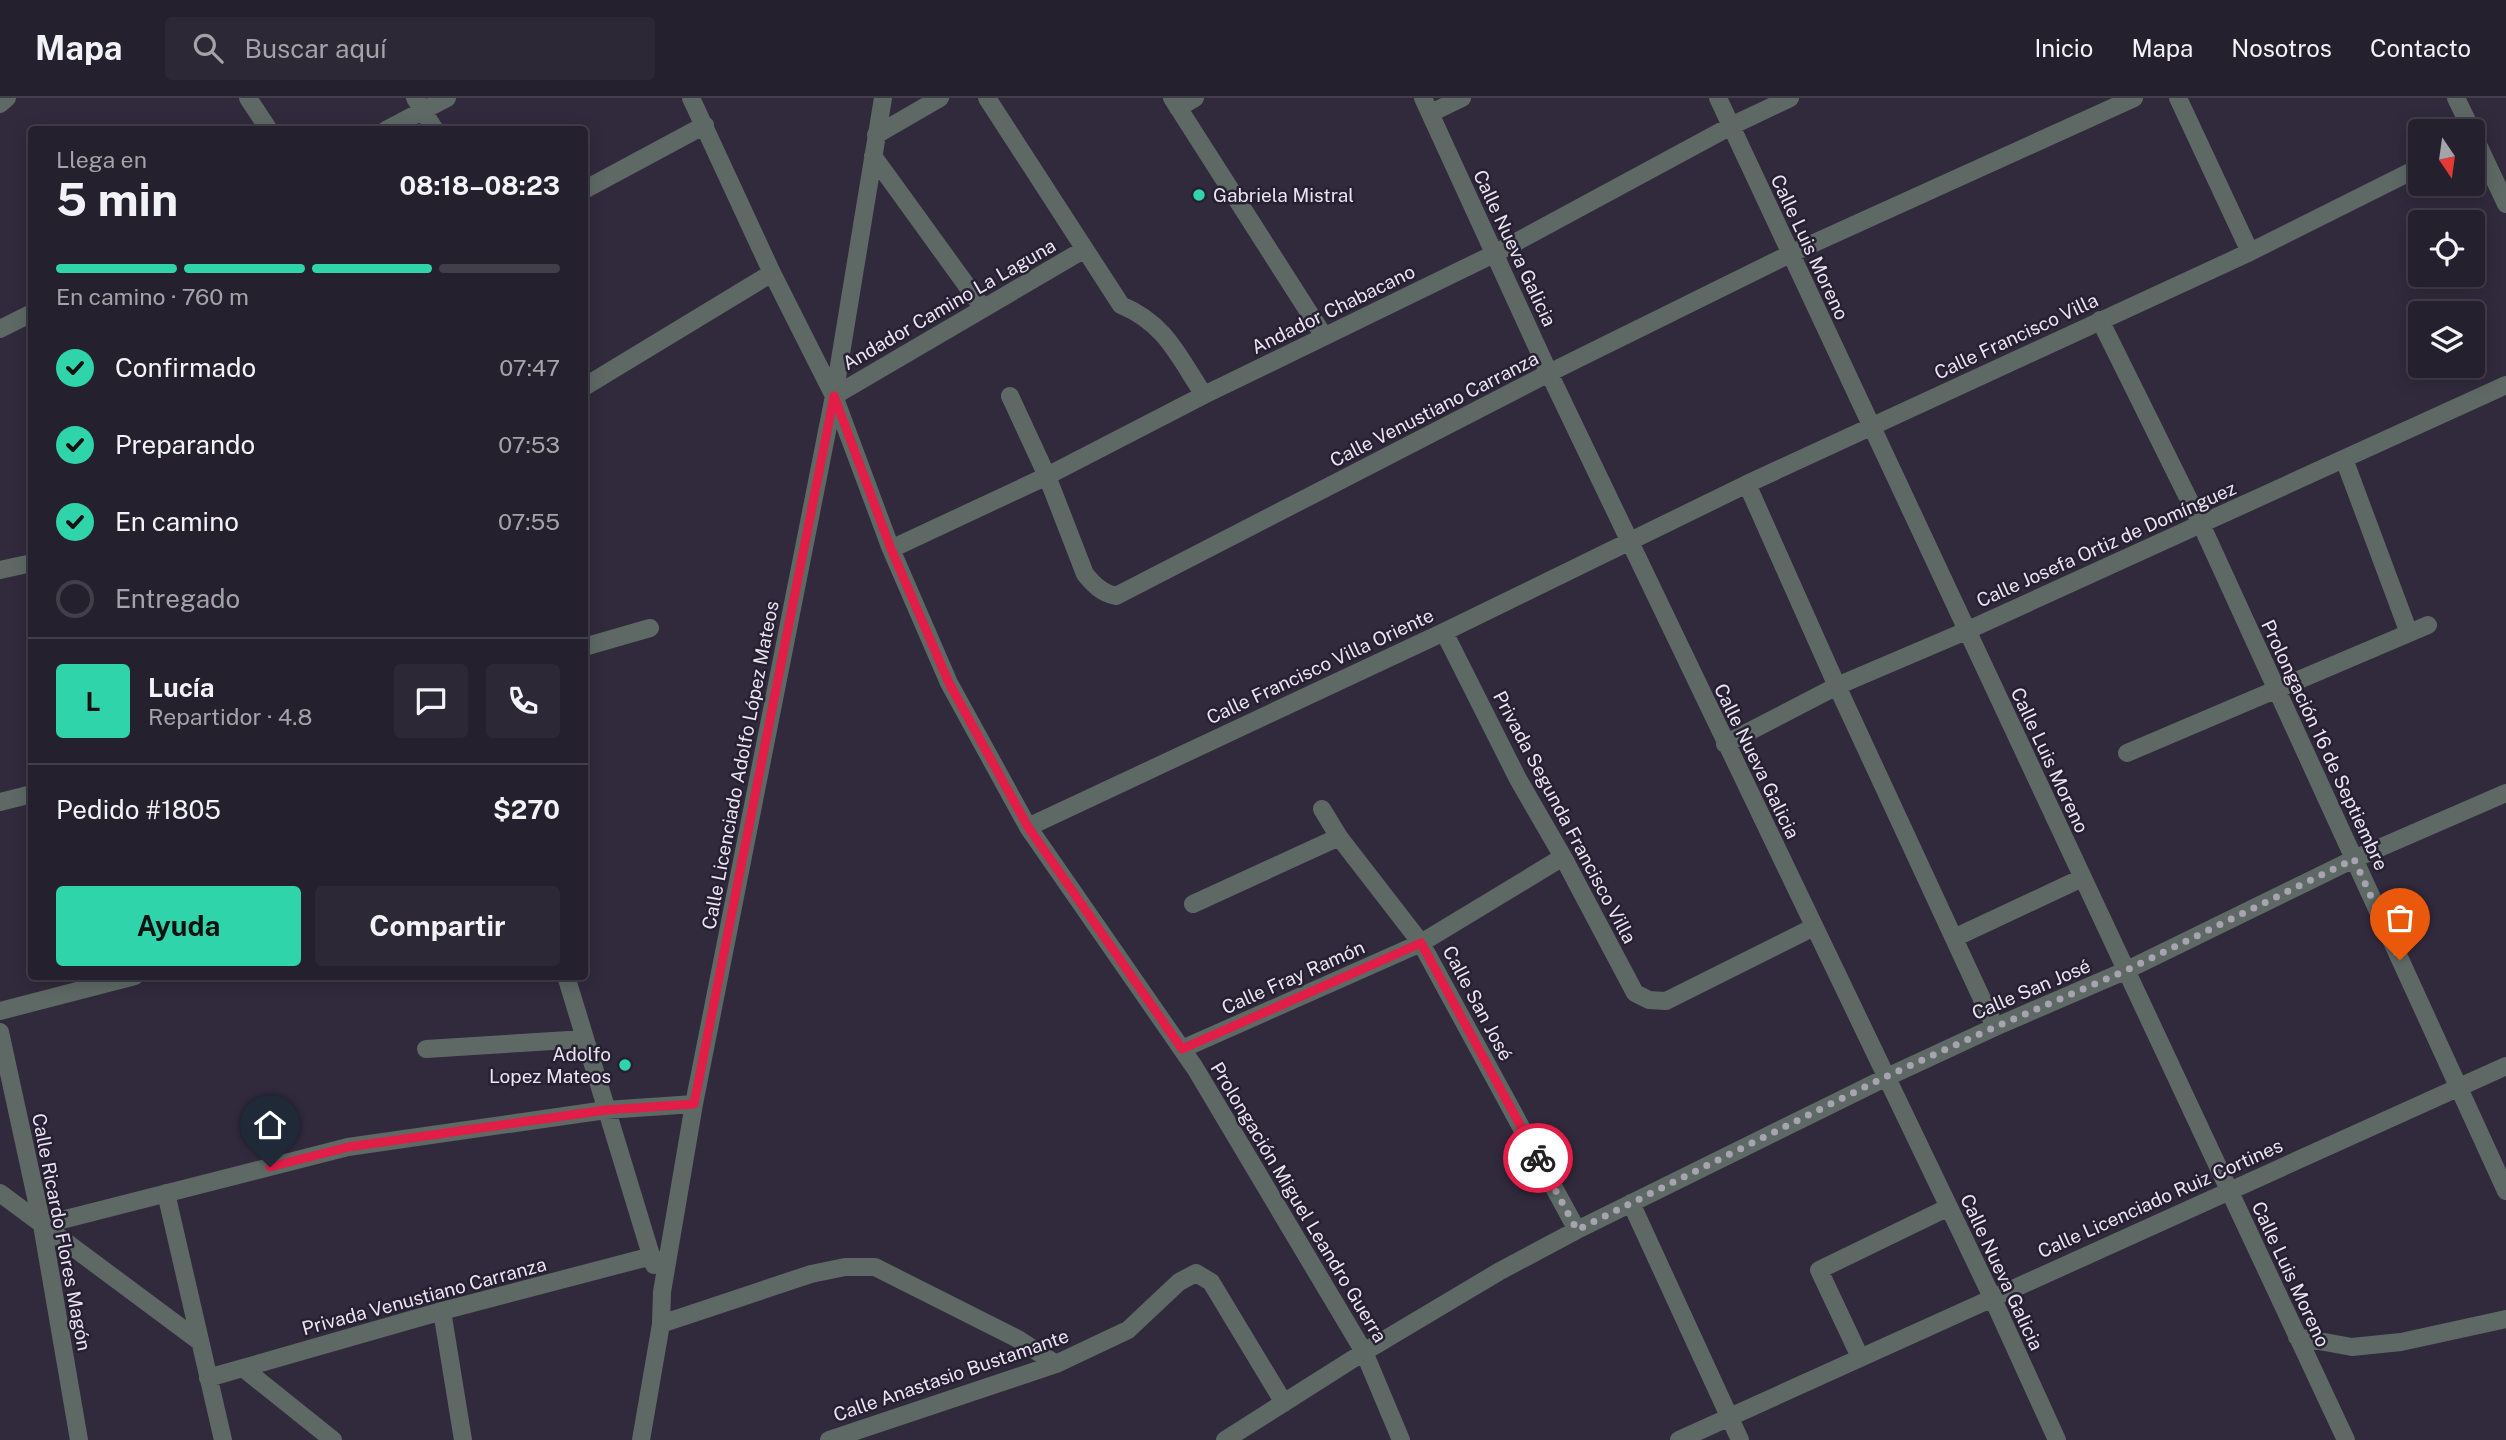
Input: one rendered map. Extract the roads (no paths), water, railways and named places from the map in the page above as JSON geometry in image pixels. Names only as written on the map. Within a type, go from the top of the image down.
[{"type":"street","points":[[0,104],[7,98]]},
{"type":"street","points":[[248,98],[266,126]]},
{"type":"street","points":[[391,126],[419,104],[447,98]]},
{"type":"street","name":"Prolongación Miguel Leandro Guerra","points":[[691,98],[772,273],[834,396],[891,549],[949,683],[1028,827],[1182,1049],[1364,1352],[1401,1440]]},
{"type":"street","name":"Calle Licenciado Adolfo López Mateos","points":[[640,1440],[661,1324],[662,1292],[694,1104],[834,396],[883,98]]},
{"type":"street","points":[[876,135],[940,98]]},
{"type":"street","points":[[987,98],[1121,305],[1139,313],[1163,332],[1204,395]]},
{"type":"street","points":[[1195,98],[1175,103],[1324,337]]},
{"type":"street","points":[[1427,105],[1462,98]]},
{"type":"street","name":"Calle Luis Moreno","points":[[1718,98],[2346,1440]]},
{"type":"street","name":"Andador Chabacano","points":[[891,549],[1047,476],[1204,395],[1494,254],[1731,126],[1790,98]]},
{"type":"street","name":"Calle Venustiano Carranza","points":[[1047,476],[1085,574],[1101,590],[1116,596],[1549,373],[1790,254],[2134,98]]},
{"type":"street","points":[[2178,98],[2250,252]]},
{"type":"street","points":[[2456,98],[2465,119]]},
{"type":"street","points":[[419,104],[433,126]]},
{"type":"street","name":"Calle Nueva Galicia","points":[[1427,105],[1549,373],[1992,1297],[2057,1440]]},
{"type":"street","points":[[588,188],[705,125]]},
{"type":"street","points":[[873,156],[983,308]]},
{"type":"street","points":[[2485,161],[2506,204]]},
{"type":"street","name":"Calle Francisco Villa","points":[[1630,542],[1871,426],[2250,252],[2408,173]]},
{"type":"street","name":"Andador Camino La Laguna","points":[[834,396],[1084,249]]},
{"type":"street","points":[[588,385],[772,273]]},
{"type":"street","points":[[0,329],[28,315]]},
{"type":"street","name":"Prolongación 16 de Septiembre","points":[[2100,320],[2201,524],[2506,1191]]},
{"type":"street","name":"Calle Josefa Ortiz de Domínguez","points":[[1725,744],[1837,687],[2506,385]]},
{"type":"street","points":[[1010,396],[1047,476]]},
{"type":"street","points":[[2344,459],[2409,633]]},
{"type":"street","points":[[1747,484],[1837,687],[1995,1027]]},
{"type":"street","name":"Calle Francisco Villa Oriente","points":[[1028,827],[1630,542]]},
{"type":"street","points":[[0,570],[28,564]]},
{"type":"street","points":[[2127,753],[2428,625]]},
{"type":"street","points":[[588,646],[650,628]]},
{"type":"street","name":"Privada Segunda Francisco Villa","points":[[1444,632],[1518,779],[1635,993],[1648,1000],[1666,1001],[1814,928]]},
{"type":"street","name":"Calle San José","points":[[1225,1440],[1364,1352],[1500,1271],[1577,1230],[1885,1077],[2127,970],[2354,859],[2506,793]]},
{"type":"street","points":[[0,802],[28,795]]},
{"type":"street","name":"Calle San José","points":[[1322,809],[1339,837],[1421,943],[1577,1230]]},
{"type":"street","points":[[1193,904],[1339,837]]},
{"type":"street","name":"Calle Fray Ramón","points":[[1182,1049],[1421,943],[1563,857]]},
{"type":"street","points":[[1954,938],[2082,878]]},
{"type":"street","points":[[0,1011],[120,980]]},
{"type":"street","points":[[567,980],[662,1292]]},
{"type":"street","name":"Calle Ricardo Flores Magón","points":[[0,1032],[42,1225],[79,1440]]},
{"type":"street","points":[[425,1049],[585,1039]]},
{"type":"street","name":"Calle Licenciado Ruiz Cortines","points":[[1679,1440],[2506,1066]]},
{"type":"street","points":[[42,1225],[348,1147],[606,1110],[694,1104]]},
{"type":"street","points":[[0,1193],[200,1342]]},
{"type":"street","points":[[166,1193],[223,1440]]},
{"type":"street","points":[[1631,1203],[1740,1440]]},
{"type":"street","points":[[1860,1357],[1819,1270],[1948,1207]]},
{"type":"street","name":"Privada Venustiano Carranza","points":[[208,1378],[442,1311],[652,1256]]},
{"type":"street","points":[[661,1324],[811,1274],[845,1268],[874,1267],[1018,1339],[1056,1364]]},
{"type":"street","name":"Calle Anastasio Bustamante","points":[[828,1440],[1056,1364],[1128,1330],[1179,1282],[1196,1273],[1211,1282],[1284,1404]]},
{"type":"street","points":[[442,1311],[463,1440]]},
{"type":"street","points":[[2297,1337],[2352,1347],[2401,1342],[2506,1319]]},
{"type":"street","points":[[243,1368],[333,1440]]},
{"type":"place","name":"Gabriela Mistral","points":[[1199,195]]},
{"type":"place","name":"Adolfo Lopez Mateos","points":[[625,1065]]}]
